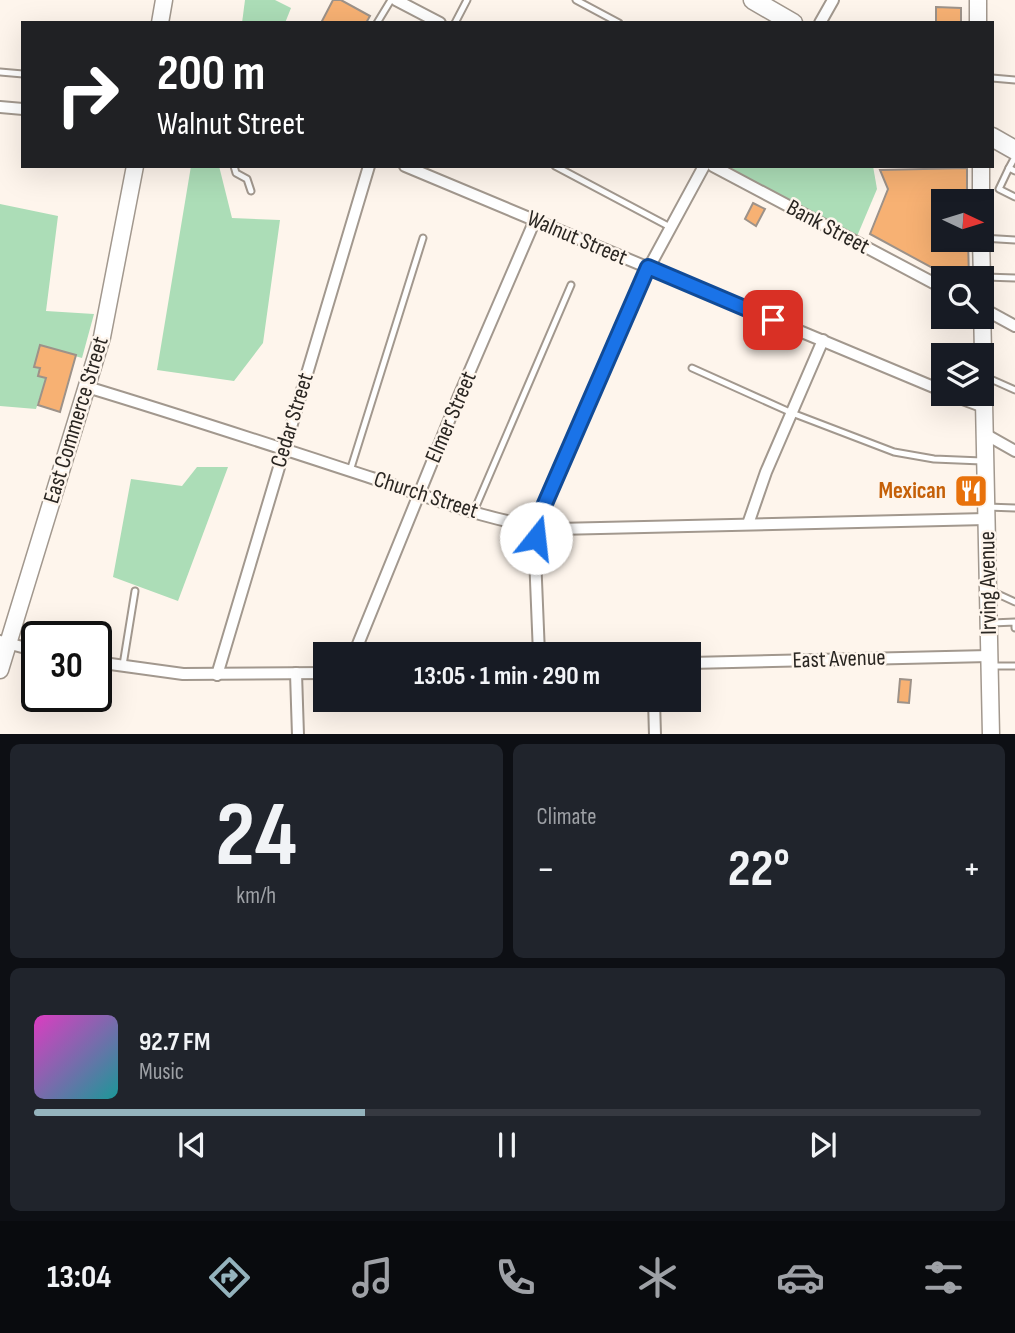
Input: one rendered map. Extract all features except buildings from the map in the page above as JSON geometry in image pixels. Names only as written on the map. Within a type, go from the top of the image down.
[{"type":"main road","points":[[753,0],[786,21]]},
{"type":"main road","points":[[994,139],[1013,163]]},
{"type":"street","points":[[160,21],[164,0]]},
{"type":"street","points":[[396,0],[433,21]]},
{"type":"street","points":[[821,21],[833,0]]},
{"type":"street","points":[[978,0],[978,21]]},
{"type":"street","points":[[0,107],[21,109]]},
{"type":"street","name":"East Commerce Street","points":[[0,670],[4,643],[102,337],[135,168]]},
{"type":"street","name":"Cedar Street","points":[[217,675],[368,168]]},
{"type":"street","name":"Walnut Street","points":[[410,168],[931,386]]},
{"type":"street","points":[[539,642],[535,556],[537,528],[648,267],[703,168]]},
{"type":"street","name":"Bank Street","points":[[717,168],[931,282]]},
{"type":"street","points":[[981,168],[981,189]]},
{"type":"street","name":"Elmer Street","points":[[359,642],[535,220]]},
{"type":"street","points":[[994,314],[1015,326]]},
{"type":"street","points":[[748,524],[766,472],[823,340]]},
{"type":"street","name":"Church Street","points":[[87,387],[419,494],[537,528],[557,530],[748,524],[986,513]]},
{"type":"street","name":"Irving Avenue","points":[[984,407],[991,734]]},
{"type":"street","points":[[985,434],[1015,451]]},
{"type":"street","name":"East Avenue","points":[[701,663],[989,661]]},
{"type":"street","points":[[112,664],[183,674],[313,673]]},
{"type":"street","points":[[296,673],[298,734]]},
{"type":"street","points":[[654,712],[654,734]]},
{"type":"lane","points":[[378,21],[391,0]]},
{"type":"lane","points":[[456,21],[467,0]]},
{"type":"lane","points":[[576,0],[615,21]]},
{"type":"lane","points":[[0,72],[21,74]]},
{"type":"lane","points":[[994,78],[1015,80]]},
{"type":"lane","points":[[994,191],[999,189],[1015,157]]},
{"type":"lane","points":[[235,168],[236,173],[247,178],[251,191]]},
{"type":"lane","points":[[559,168],[670,227]]},
{"type":"lane","points":[[999,189],[1015,197]]},
{"type":"lane","points":[[350,471],[423,238]]},
{"type":"lane","points":[[994,239],[1015,240]]},
{"type":"lane","points":[[994,278],[1015,278]]},
{"type":"lane","points":[[474,511],[571,285]]},
{"type":"lane","points":[[692,368],[792,413],[894,452],[934,459],[985,461]]},
{"type":"lane","points":[[994,381],[1015,390]]},
{"type":"lane","points":[[986,513],[1015,508]]},
{"type":"lane","points":[[988,590],[1015,602]]},
{"type":"lane","points":[[122,666],[135,591]]},
{"type":"lane","points":[[989,623],[1015,622],[1015,628]]},
{"type":"lane","points":[[989,661],[1015,666]]},
{"type":"green space","points":[[245,0],[275,0],[291,8],[286,21],[242,21]]},
{"type":"green space","points":[[191,168],[220,168],[232,218],[280,220],[263,343],[234,381],[157,370]]},
{"type":"green space","points":[[717,168],[873,168],[877,189],[855,241]]},
{"type":"green space","points":[[0,204],[58,216],[46,311],[94,314],[82,358],[40,346],[34,366],[40,368],[46,378],[36,409],[0,406]]},
{"type":"green space","points":[[197,467],[228,467],[178,601],[113,577],[131,479],[182,486]]},
{"type":"place","name":"Mexican","points":[[971,491]]},
{"type":"route","points":[[536,538],[537,522],[648,267],[773,320]]}]
